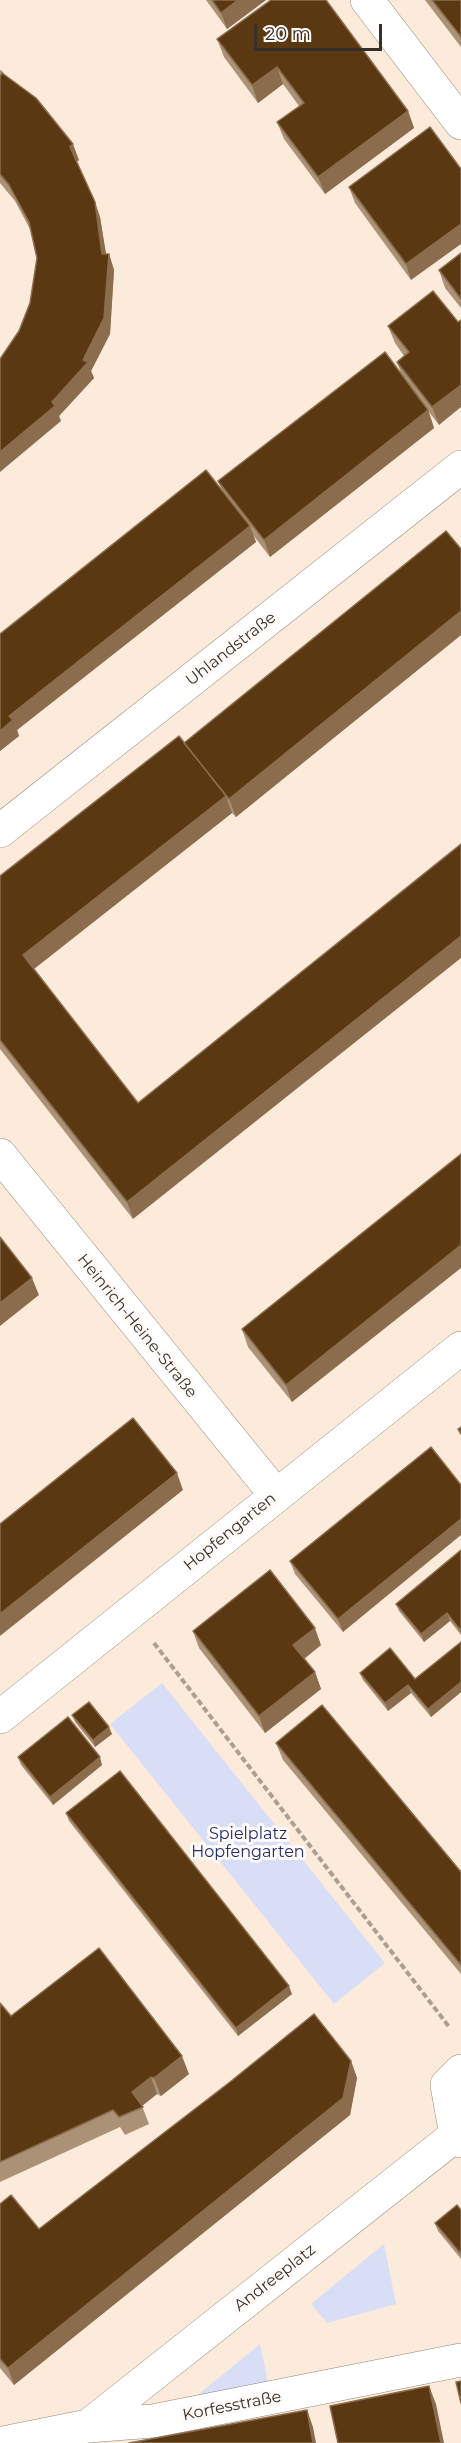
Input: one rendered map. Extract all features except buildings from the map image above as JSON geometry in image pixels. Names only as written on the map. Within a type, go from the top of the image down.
[{"type":"street","points":[[367,0],[461,123]]},
{"type":"street","name":"Uhlandstraße","points":[[0,831],[461,467]]},
{"type":"street","name":"Heinrich-Heine-Straße","points":[[0,1155],[94,1274],[276,1495]]},
{"type":"street","name":"Hopfengarten","points":[[0,1717],[461,1348]]},
{"type":"street","points":[[458,2138],[447,2085],[461,2071]]},
{"type":"street","name":"Andreeplatz","points":[[88,2426],[458,2138]]},
{"type":"street","name":"Korfesstraße","points":[[3,2443],[88,2426],[153,2421],[461,2360]]},
{"type":"path","points":[[149,1638],[450,2028]]},
{"type":"green space","name":"Spielplatz Hopfengarten","points":[[162,1683],[385,1963],[334,2004],[110,1724]]},
{"type":"green space","points":[[384,2244],[396,2304],[327,2323],[311,2304]]},
{"type":"green space","points":[[260,2344],[269,2387],[188,2403]]}]
